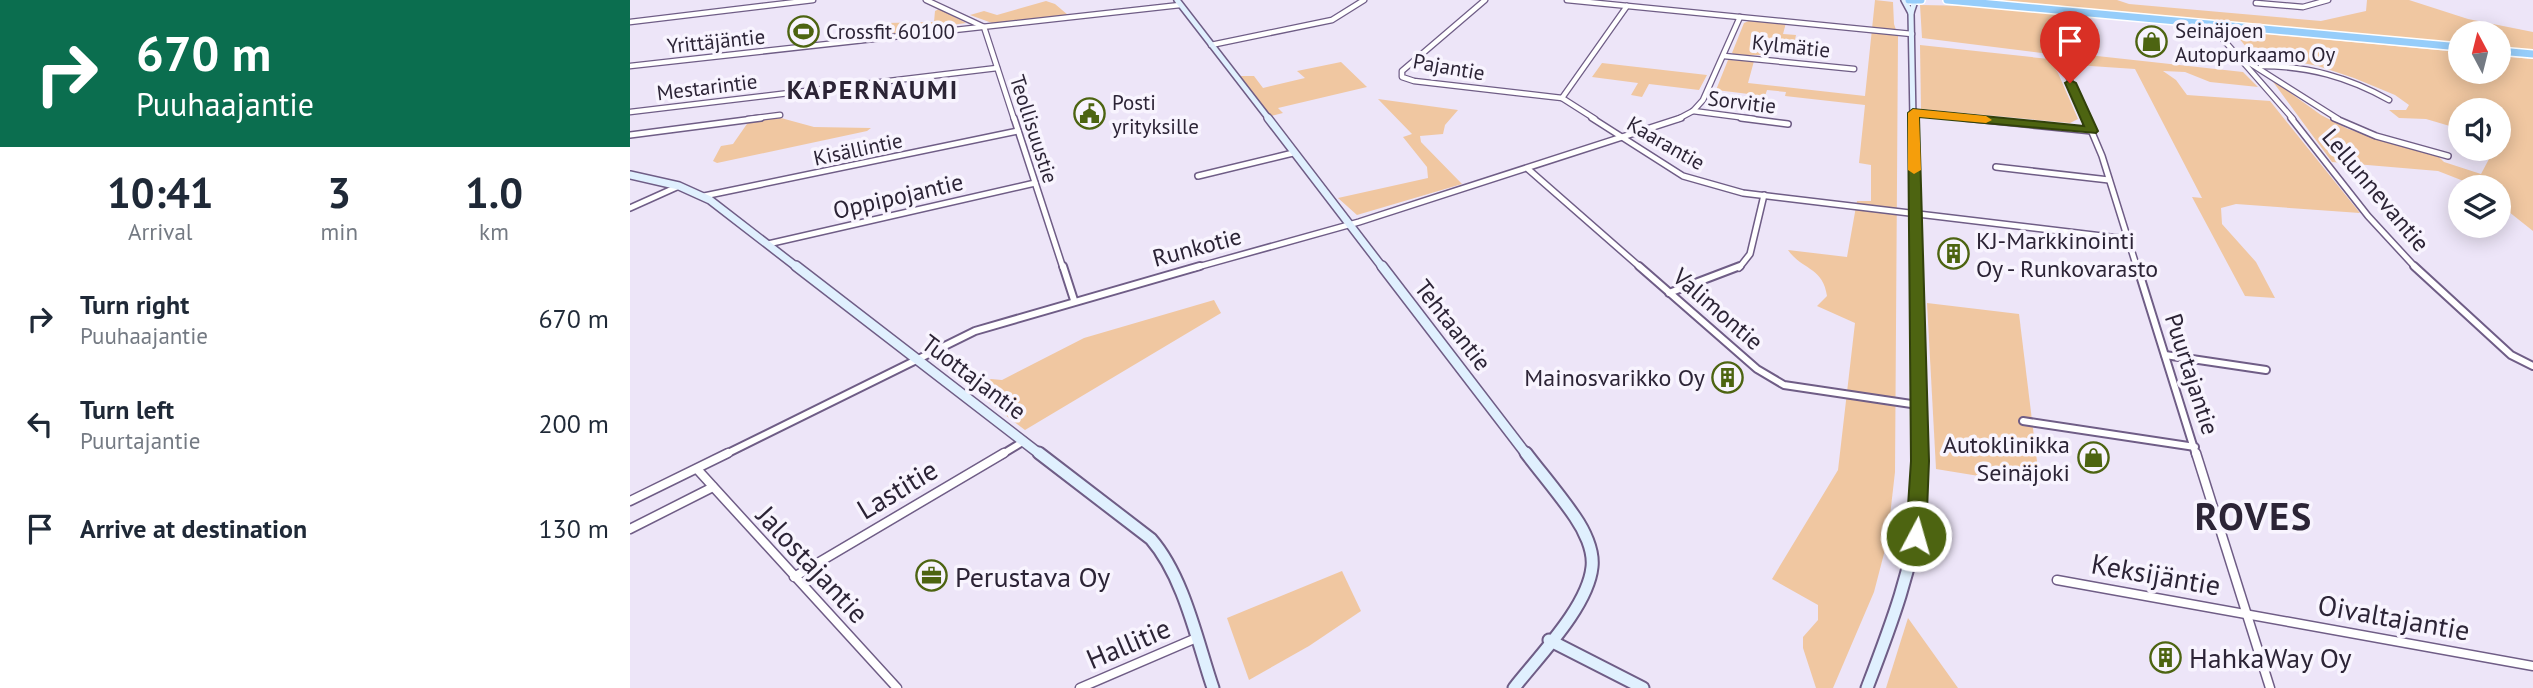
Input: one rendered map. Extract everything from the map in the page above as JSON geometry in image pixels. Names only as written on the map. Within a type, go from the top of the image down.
[{"type":"highway","points":[[1909,0],[1921,0]]},
{"type":"highway","points":[[1947,0],[2448,46]]},
{"type":"highway","points":[[1957,0],[1970,2]]},
{"type":"highway","points":[[2511,52],[2533,54]]},
{"type":"street","points":[[630,22],[813,0]]},
{"type":"street","points":[[926,0],[984,27]]},
{"type":"street","points":[[1211,45],[1332,20],[1364,0]]},
{"type":"street","name":"Pajantie","points":[[1485,0],[1402,71],[1402,77],[1414,81],[1562,98]]},
{"type":"street","points":[[1567,0],[1912,34]]},
{"type":"street","points":[[1904,0],[1911,12]]},
{"type":"street","points":[[2256,4],[2298,6],[2319,4],[2328,0]]},
{"type":"street","points":[[1867,688],[1900,604],[1916,536],[1920,499],[1911,12],[1915,1]]},
{"type":"street","name":"Yrittäjäntie","points":[[630,66],[984,27],[1178,2]]},
{"type":"street","name":"Tehtaantie","points":[[1178,2],[1576,518],[1589,543],[1592,569],[1583,595],[1514,688]]},
{"type":"street","points":[[1562,98],[1627,6]]},
{"type":"street","points":[[1693,111],[1703,100],[1741,17]]},
{"type":"street","name":"Lellunnevantie","points":[[2203,23],[2221,37],[2291,117],[2368,216],[2417,269],[2511,355],[2533,366]]},
{"type":"street","name":"Teollisuustie","points":[[984,27],[1074,300]]},
{"type":"street","points":[[2235,55],[2259,66],[2339,120],[2365,132],[2448,156]]},
{"type":"street","name":"Kylmätie","points":[[1724,56],[1854,69]]},
{"type":"street","points":[[2259,66],[2301,66],[2332,72],[2389,100]]},
{"type":"street","name":"Mestarintie","points":[[630,112],[997,68]]},
{"type":"street","name":"Puurtajantie","points":[[2068,76],[2092,131],[2109,180],[2270,688]]},
{"type":"street","name":"Kaarantie","points":[[1562,98],[1683,176],[1722,189],[2127,239]]},
{"type":"street","name":"Sorvitie","points":[[1693,111],[1787,124]]},
{"type":"street","name":"Runkotie","points":[[630,501],[999,322],[1349,225],[1677,121],[1693,111]]},
{"type":"street","points":[[1913,113],[2092,131]]},
{"type":"street","points":[[630,135],[780,115]]},
{"type":"street","name":"Kisällintie","points":[[704,196],[1018,131]]},
{"type":"street","points":[[1198,176],[1293,153]]},
{"type":"street","points":[[1996,167],[2109,180]]},
{"type":"street","name":"Valimontie","points":[[1528,169],[1777,383],[1918,405]]},
{"type":"street","name":"Tuottajantie","points":[[630,175],[679,186],[704,196],[1151,539],[1164,554],[1213,688]]},
{"type":"street","name":"Oppipojantie","points":[[768,244],[1035,183]]},
{"type":"street","points":[[630,208],[679,186]]},
{"type":"street","points":[[1670,293],[1738,269],[1746,262],[1763,195]]},
{"type":"street","points":[[2165,355],[2266,370]]},
{"type":"street","points":[[2024,421],[2195,447]]},
{"type":"street","name":"Lastitie","points":[[794,577],[1024,441]]},
{"type":"street","name":"Jalostajantie","points":[[697,469],[897,688]]},
{"type":"street","points":[[630,529],[713,487]]},
{"type":"street","name":"Keksijäntie","points":[[2057,580],[2247,613]]},
{"type":"street","name":"Oivaltajantie","points":[[2247,613],[2533,666]]},
{"type":"street","name":"Hallitie","points":[[1080,688],[1194,639]]},
{"type":"street","points":[[1549,640],[1643,688]]},
{"type":"shaded area","points":[[1875,0],[1893,2],[1894,24],[1898,36],[1895,472],[1887,542],[1874,592],[1833,688],[1816,688],[1803,648],[1803,637],[1818,620],[1818,605],[1772,579],[1838,470],[1855,323],[1817,306],[1827,296],[1821,279],[1788,250],[1847,257],[1857,201],[1871,201],[1871,165],[1859,163],[1865,105],[1785,96],[1786,92],[1767,90],[1765,96],[1716,90],[1728,60],[1754,61],[1748,83],[1865,96]]},
{"type":"shaded area","points":[[1996,0],[2117,0],[2129,4],[2321,21],[2366,11],[2367,0],[2409,0],[2478,21],[2448,21],[2448,42]]},
{"type":"shaded area","points":[[1046,1],[1055,4],[1068,15],[992,23],[970,15],[984,11],[997,15]]},
{"type":"shaded area","points":[[1920,5],[1974,6],[2073,14],[2088,55],[2243,72],[2258,87],[2210,82],[2185,72],[2163,71],[2176,80],[2187,95],[2270,101],[2360,213],[2236,204],[2221,208],[2222,224],[2256,262],[2275,298],[2245,296],[2192,197],[2202,198],[2135,69],[2061,64],[2057,55],[1922,38]]},
{"type":"shaded area","points":[[939,9],[966,23],[874,36],[884,30],[886,23],[934,22],[935,11]]},
{"type":"shaded area","points":[[1751,20],[1786,23],[1783,34],[1796,35],[1794,44],[1769,42],[1765,55],[1735,55],[1732,53],[1744,23]]},
{"type":"shaded area","points":[[2511,28],[2533,32],[2533,50],[2511,48]]},
{"type":"shaded area","points":[[2223,30],[2448,51],[2448,84],[2511,84],[2511,57],[2533,59],[2533,231],[2511,214],[2511,175],[2448,175],[2438,171],[2332,162],[2271,79],[2321,115],[2348,129],[2438,156],[2444,162],[2481,174],[2488,161],[2511,161],[2511,98],[2448,98],[2448,125],[2426,119],[2399,118],[2389,110],[2406,110],[2409,105],[2395,95],[2318,66],[2251,53],[2238,37]]},
{"type":"shaded area","points":[[1920,45],[2049,59],[2078,119],[2070,123],[1921,109]]},
{"type":"shaded area","points":[[1341,62],[1367,87],[1278,108],[1283,113],[1271,116],[1238,76],[1254,76],[1263,88],[1305,78],[1297,71]]},
{"type":"shaded area","points":[[1602,63],[1707,75],[1699,90],[1649,84],[1642,97],[1631,95],[1638,83],[1592,77]]},
{"type":"shaded area","points":[[1378,99],[1458,110],[1445,125],[1443,134],[1420,136],[1421,142],[1462,184],[1357,215],[1338,198],[1428,178],[1427,167],[1403,137],[1412,134]]},
{"type":"shaded area","points":[[781,118],[814,127],[871,128],[717,163],[713,161],[721,146],[733,144],[749,121]]},
{"type":"shaded area","points":[[1214,300],[1221,313],[1025,430],[971,389],[991,379],[1002,380],[1084,338]]},
{"type":"shaded area","points":[[1927,303],[2019,314],[2040,486],[1936,469]]},
{"type":"shaded area","points":[[1342,571],[1361,611],[1309,646],[1249,680],[1227,618]]},
{"type":"shaded area","points":[[1908,618],[1958,688],[1886,688]]},
{"type":"slow traffic","points":[[1914,170],[1913,113],[1986,120]]},
{"type":"place","name":"Crossfit 60100","points":[[803,31]]},
{"type":"place","name":"Seinäjoen Autopurkaamo Oy","points":[[2152,42]]},
{"type":"place","name":"Posti yrityksille","points":[[1089,114]]},
{"type":"place","name":"KJ-Markkinointi Oy - Runkovarasto","points":[[1953,254]]},
{"type":"place","name":"Mainosvarikko Oy","points":[[1728,377]]},
{"type":"place","name":"Autoklinikka Seinäjoki","points":[[2093,458]]},
{"type":"place","name":"Perustava Oy","points":[[932,576]]},
{"type":"place","name":"HahkaWay Oy","points":[[2166,657]]},
{"type":"district","name":"KAPERNAUMI","points":[[873,89]]},
{"type":"district","name":"ROVES","points":[[2254,515]]},
{"type":"route","points":[[1916,536],[1920,461],[1914,277],[1913,113],[2092,131],[2070,83]]}]
